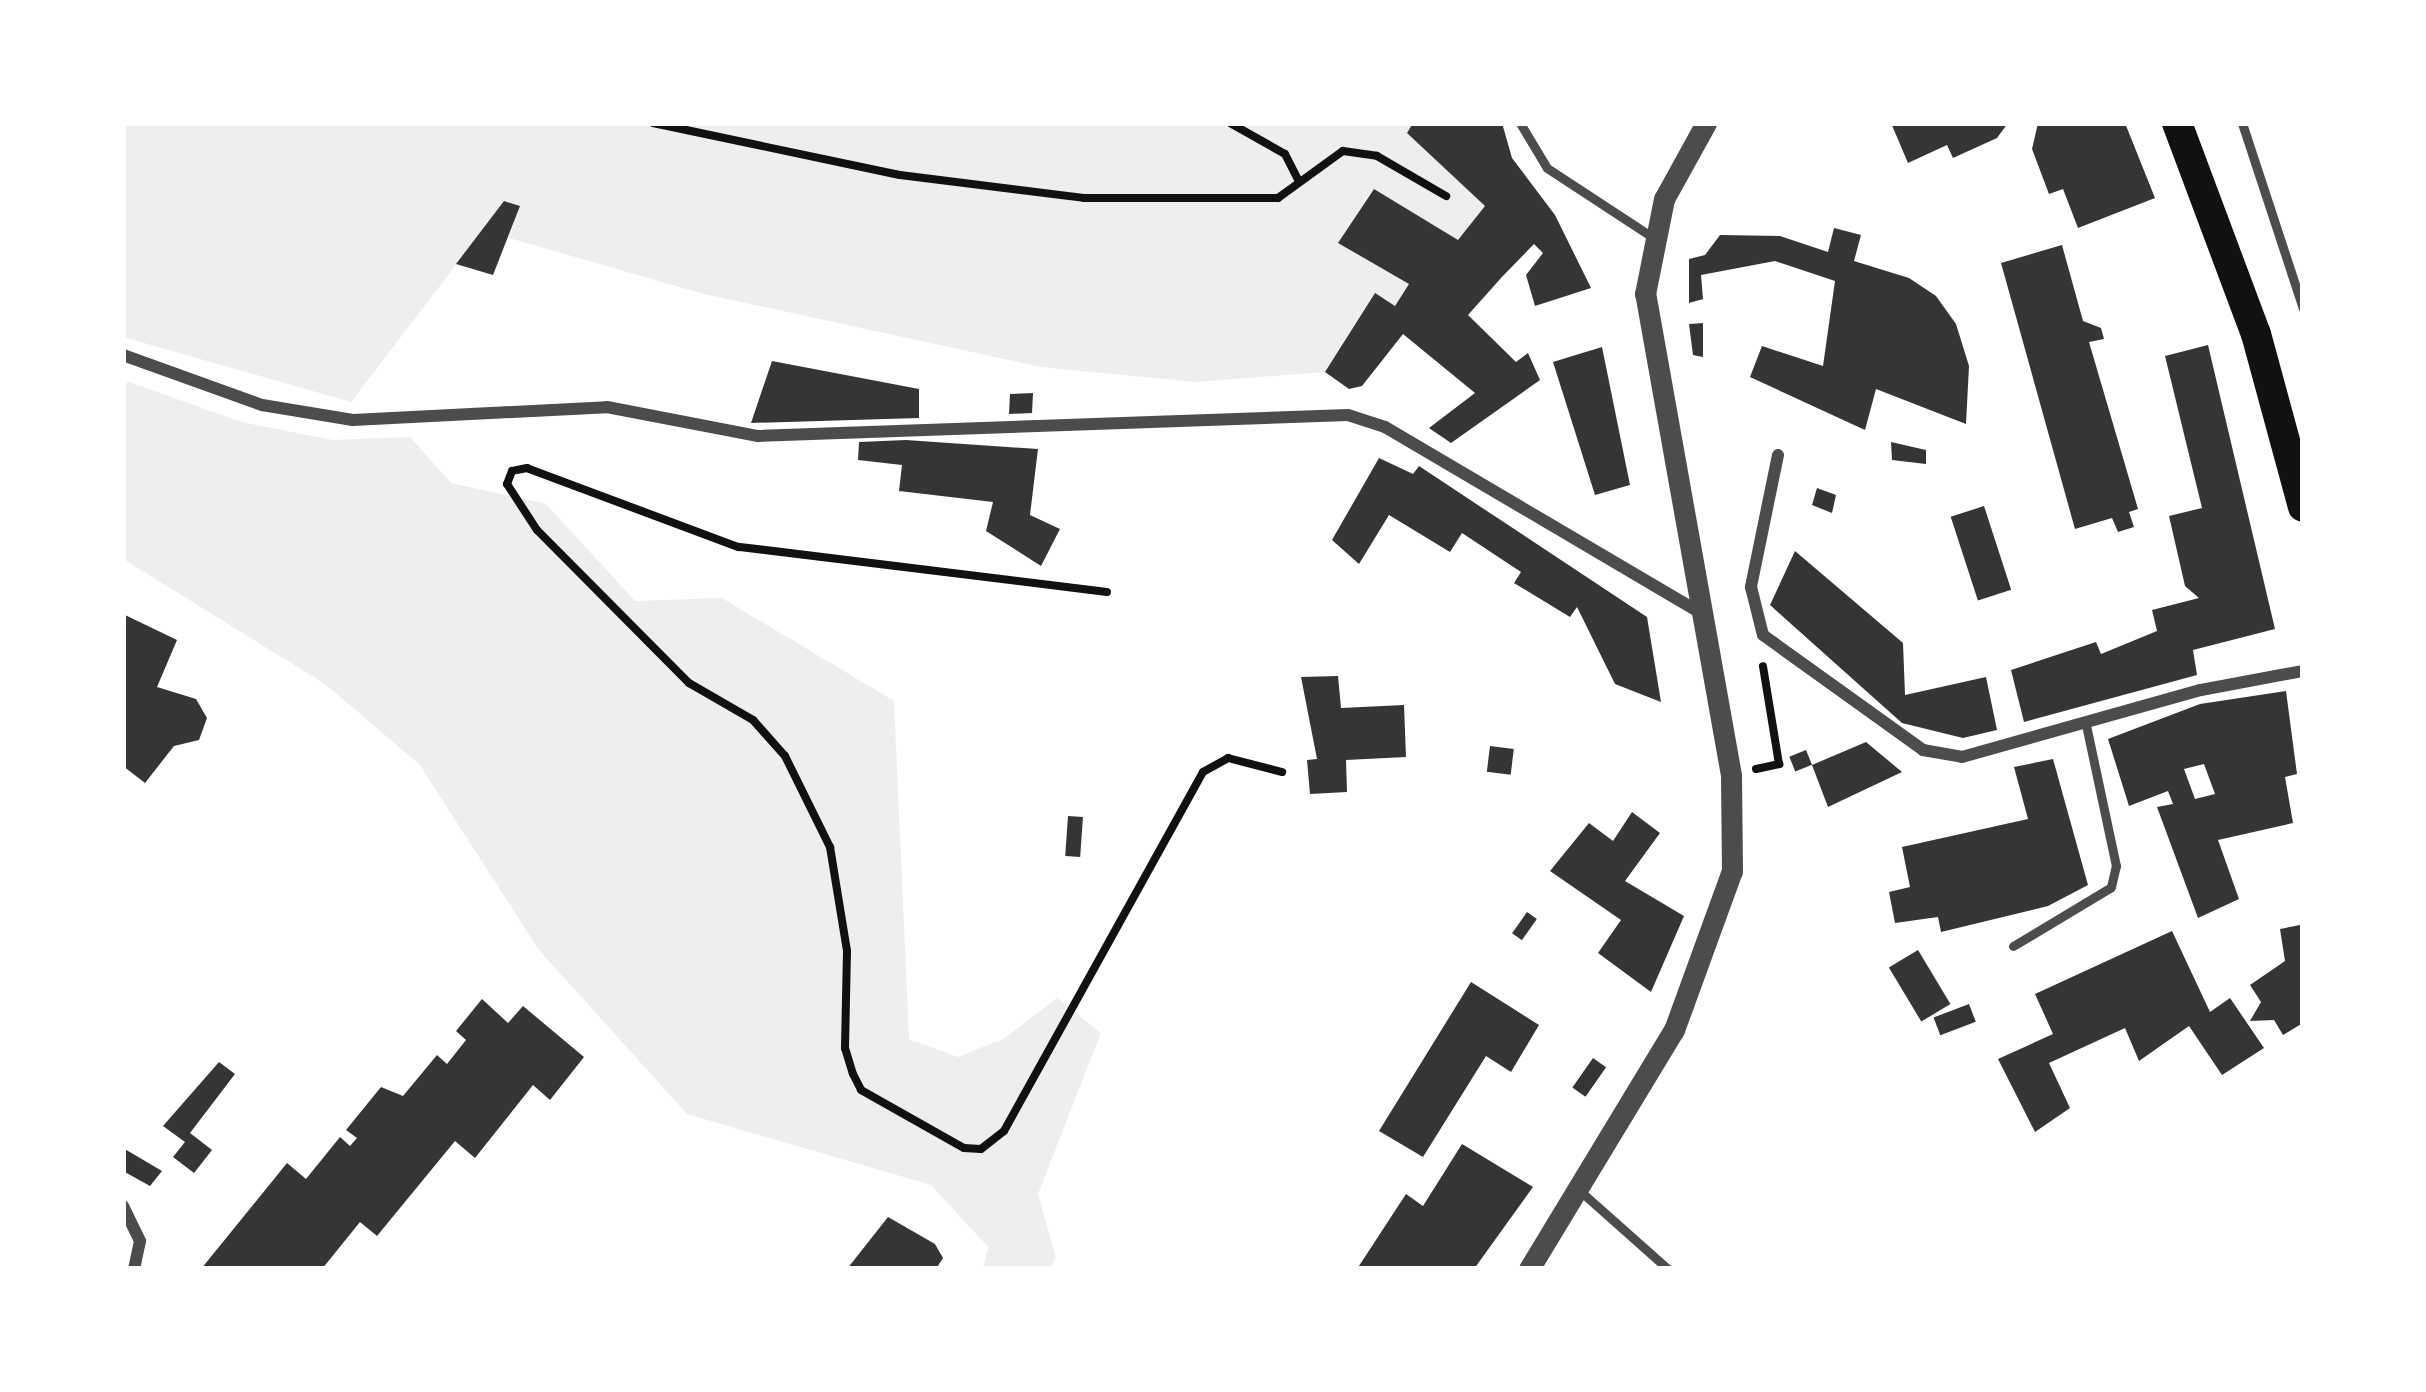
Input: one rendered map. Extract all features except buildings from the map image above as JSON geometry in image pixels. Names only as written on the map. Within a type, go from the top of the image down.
[{"type":"main road","points":[[2185,125],[2256,334],[2303,507]]},
{"type":"street","points":[[1528,1269],[1682,1014],[1732,871],[1731,775],[1645,294],[1651,236],[1706,123]]},
{"type":"street","points":[[123,355],[262,405],[353,420],[607,407],[758,436],[1348,416],[1385,427],[1703,615]]},
{"type":"street","points":[[1778,455],[1750,587],[1763,634],[1923,750],[1962,757],[2201,690],[2303,671]]},
{"type":"street","points":[[123,1206],[140,1241],[134,1269]]},
{"type":"lane","points":[[1520,123],[1547,168],[1651,236]]},
{"type":"lane","points":[[2242,123],[2303,308]]},
{"type":"lane","points":[[2013,946],[2111,887],[2116,866],[2086,725]]},
{"type":"lane","points":[[1579,1190],[1668,1269]]},
{"type":"path","points":[[653,123],[900,175],[1084,198],[1278,197],[1292,193],[1298,180],[1343,151],[1377,156],[1446,196]]},
{"type":"path","points":[[1230,123],[1285,154],[1298,180]]},
{"type":"path","points":[[1106,592],[738,547],[527,468],[512,471],[507,484],[537,530],[689,683],[746,716],[778,746],[830,847],[847,951],[844,1048],[860,1090],[964,1148],[981,1149],[1004,1131],[1203,772],[1228,758],[1282,772]]},
{"type":"path","points":[[1762,675],[1779,764]]},
{"type":"shaded area","points":[[123,123],[1413,123],[1408,133],[1485,206],[1458,240],[1373,189],[1339,243],[1409,284],[1395,306],[1374,294],[1325,372],[1196,382],[1041,367],[704,294],[509,238],[520,206],[505,201],[351,402],[123,337]]},
{"type":"shaded area","points":[[124,380],[241,422],[333,440],[410,437],[451,483],[546,504],[635,601],[722,598],[894,701],[909,1039],[958,1057],[1005,1038],[1057,998],[1101,1033],[1038,1194],[1056,1258],[1049,1269],[983,1269],[988,1247],[931,1185],[687,1114],[539,950],[419,764],[325,684],[123,559]]}]
